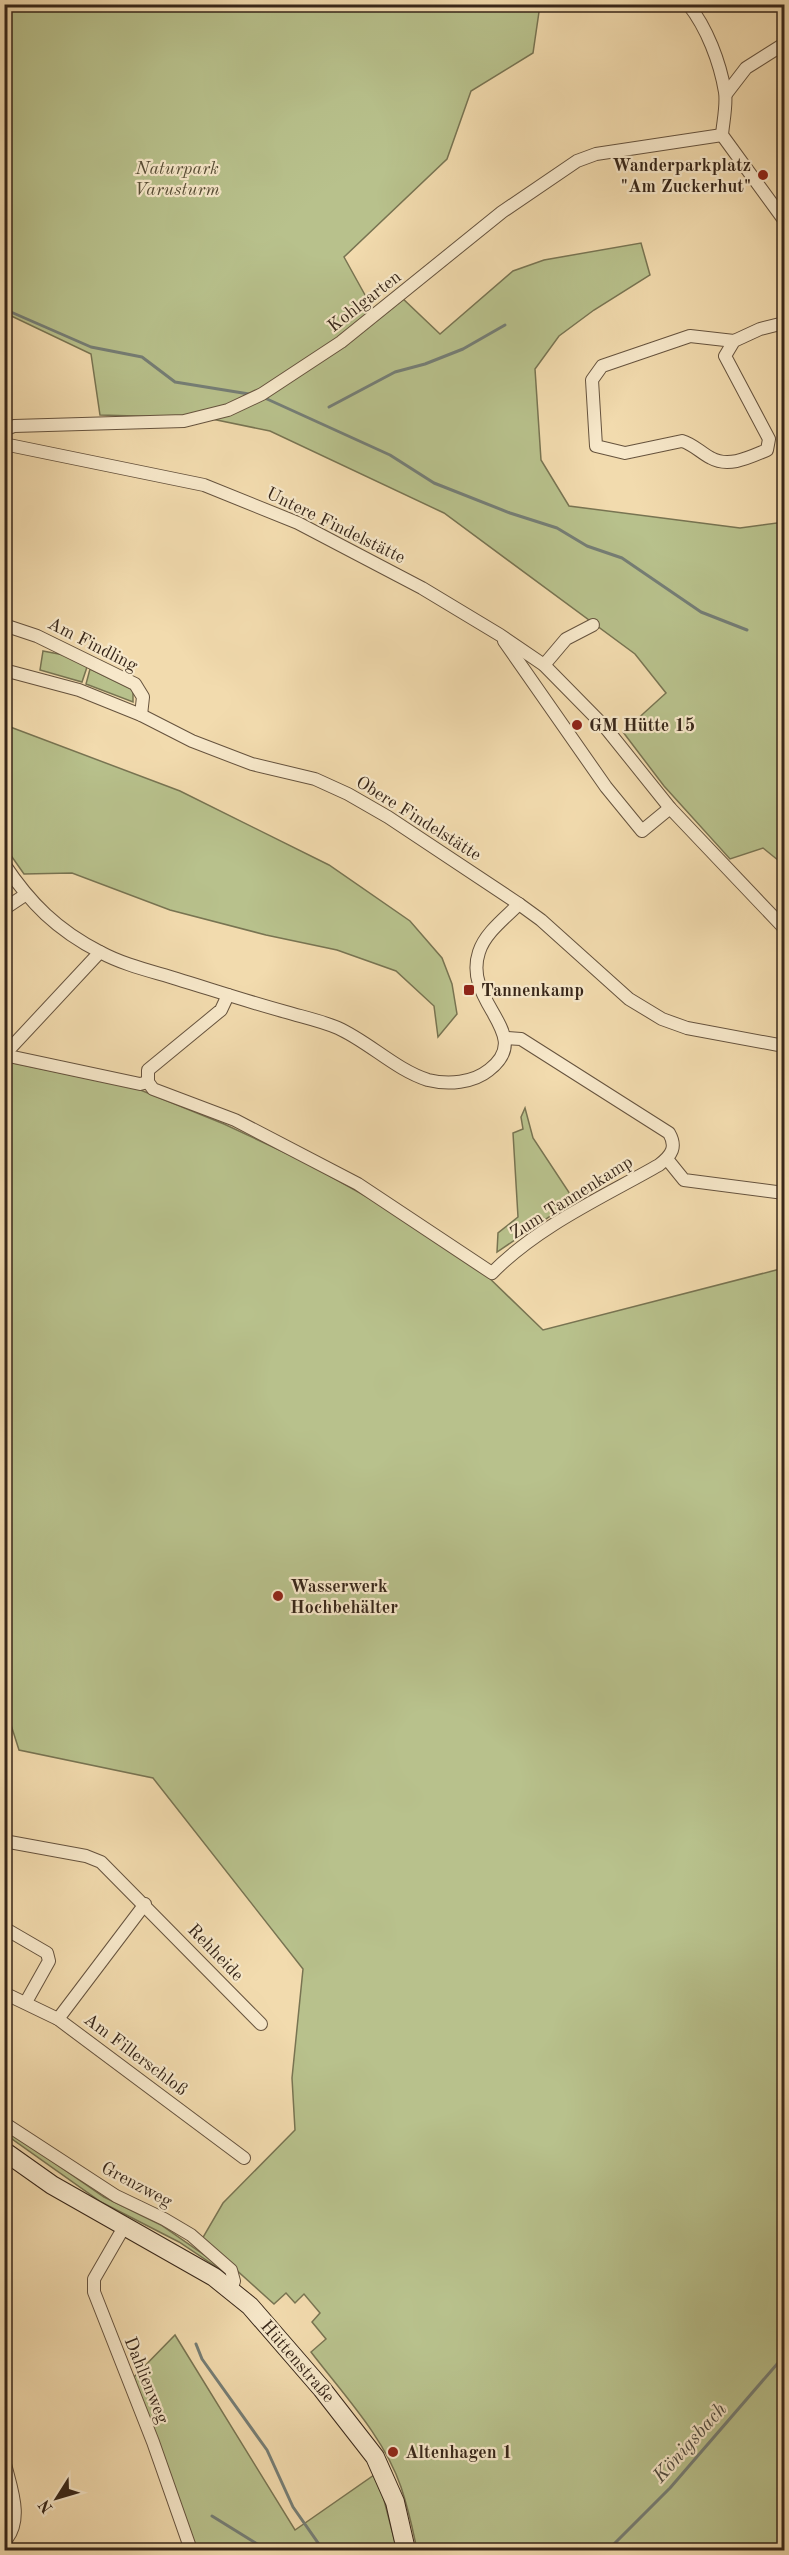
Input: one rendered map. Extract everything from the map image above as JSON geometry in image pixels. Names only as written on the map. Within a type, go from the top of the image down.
[{"type":"main road","name":"Hüttenstraße","points":[[4,2151],[52,2185],[202,2270],[231,2290],[275,2332],[371,2451],[392,2492],[406,2550]]},
{"type":"street","points":[[688,4],[699,18],[709,40],[726,94],[722,135],[784,220]]},
{"type":"street","points":[[726,94],[746,68],[784,44]]},
{"type":"street","name":"Kohlgarten","points":[[4,430],[14,426],[184,421],[228,410],[262,394],[342,342],[502,212],[578,162],[596,154],[722,135]]},
{"type":"street","points":[[734,341],[725,356],[769,439],[766,450],[744,460],[727,462],[712,459],[682,441],[625,453],[596,446],[592,380],[602,366],[690,336],[734,341],[760,329],[784,323]]},
{"type":"street","name":"Untere Findelstätte","points":[[4,444],[204,485],[298,523],[422,588],[500,635],[544,665],[605,727],[670,808],[784,927]]},
{"type":"street","name":"Am Findling","points":[[4,625],[37,636],[135,684],[142,697],[141,715]]},
{"type":"street","points":[[544,665],[566,639],[592,625]]},
{"type":"street","name":"Untere Findelstätte","points":[[500,635],[606,787],[642,831],[670,808]]},
{"type":"street","name":"Obere Findelstätte","points":[[4,670],[79,690],[141,715],[192,741],[252,764],[315,779],[348,794],[388,817],[519,904],[541,920],[629,999],[662,1019],[687,1028],[784,1046]]},
{"type":"street","points":[[4,864],[25,895],[51,921],[100,952],[140,968],[337,1027],[407,1070],[427,1080],[448,1083],[469,1080],[487,1072],[506,1049],[506,1038],[478,988],[475,970],[479,951],[488,935],[519,904]]},
{"type":"street","points":[[4,909],[25,895]]},
{"type":"street","name":"Zum Tannenkamp","points":[[4,1055],[100,952]]},
{"type":"street","points":[[148,1082],[148,1070],[221,1010],[228,995]]},
{"type":"street","points":[[506,1038],[521,1039],[669,1133],[674,1142],[672,1152],[667,1159],[684,1180],[784,1193]]},
{"type":"street","name":"Zum Tannenkamp","points":[[4,1055],[140,1084],[148,1082],[153,1089],[235,1120],[358,1184],[492,1273],[504,1260],[561,1220],[667,1159]]},
{"type":"street","name":"Rehheide","points":[[4,1841],[86,1856],[101,1862],[261,2024]]},
{"type":"street","points":[[58,2019],[145,1904]]},
{"type":"street","points":[[4,1929],[47,1953],[49,1961],[26,2002]]},
{"type":"street","name":"Am Fillerschloß","points":[[4,1993],[58,2019],[244,2158]]},
{"type":"street","name":"Grenzweg","points":[[4,2123],[116,2196],[165,2219],[191,2235],[231,2270],[234,2281],[231,2290]]},
{"type":"street","name":"Dahlienweg","points":[[124,2227],[94,2279],[94,2292],[153,2442],[191,2550]]},
{"type":"street","points":[[4,2460],[16,2522],[11,2534],[4,2542]]},
{"type":"green space","name":"Naturpark Varusturm","points":[[4,5],[540,5],[533,53],[471,91],[447,159],[344,257],[375,313],[401,297],[440,334],[513,271],[544,260],[641,243],[650,275],[594,310],[559,336],[535,369],[541,460],[569,506],[740,528],[784,522],[784,865],[763,848],[730,859],[664,786],[623,732],[666,693],[635,654],[444,513],[270,431],[207,418],[100,415],[91,354],[5,313]]},
{"type":"green space","points":[[43,651],[64,655],[87,667],[82,682],[40,670]]},
{"type":"green space","points":[[90,669],[133,690],[133,702],[86,684]]},
{"type":"green space","points":[[5,725],[180,791],[329,865],[410,921],[442,958],[452,984],[457,1014],[438,1037],[434,1006],[396,971],[337,950],[266,935],[170,910],[72,873],[24,874],[5,847]]},
{"type":"green space","points":[[4,1061],[138,1089],[224,1124],[307,1163],[392,1211],[482,1271],[543,1330],[784,1268],[784,2550],[417,2550],[401,2487],[394,2469],[362,2416],[311,2352],[326,2339],[312,2322],[320,2313],[304,2294],[295,2303],[286,2293],[274,2304],[202,2239],[223,2203],[295,2130],[292,2078],[303,1969],[153,1778],[19,1750],[4,1703]]},
{"type":"green space","points":[[525,1108],[533,1138],[574,1200],[497,1252],[498,1233],[518,1217],[513,1133],[523,1129],[521,1117]]},
{"type":"green space","points":[[4,2128],[104,2197],[161,2225],[220,2266],[221,2270],[179,2242],[101,2202],[5,2134]]},
{"type":"green space","points":[[175,2335],[295,2530],[377,2473],[397,2550],[197,2550],[134,2377]]},
{"type":"waterway","points":[[4,309],[91,347],[142,357],[175,382],[249,394]]},
{"type":"waterway","points":[[329,407],[395,372],[425,364],[463,349],[505,325]]},
{"type":"waterway","points":[[267,399],[390,455],[434,483],[510,513],[557,528],[587,546],[622,558],[701,612],[747,630]]},
{"type":"waterway","points":[[196,2344],[202,2359],[267,2450],[293,2507],[323,2550]]},
{"type":"waterway","name":"Königsbach","points":[[612,2546],[670,2488],[784,2356]]},
{"type":"waterway","points":[[212,2516],[267,2550]]},
{"type":"place","name":"Wanderparkplatz \"Am Zuckerhut\"","points":[[763,175]]},
{"type":"place","name":"GM Hütte 15","points":[[577,725]]},
{"type":"place","name":"Tannenkamp","points":[[469,990]]},
{"type":"place","name":"Wasserwerk Hochbehälter","points":[[278,1596]]},
{"type":"place","name":"Altenhagen 1","points":[[393,2452]]}]
